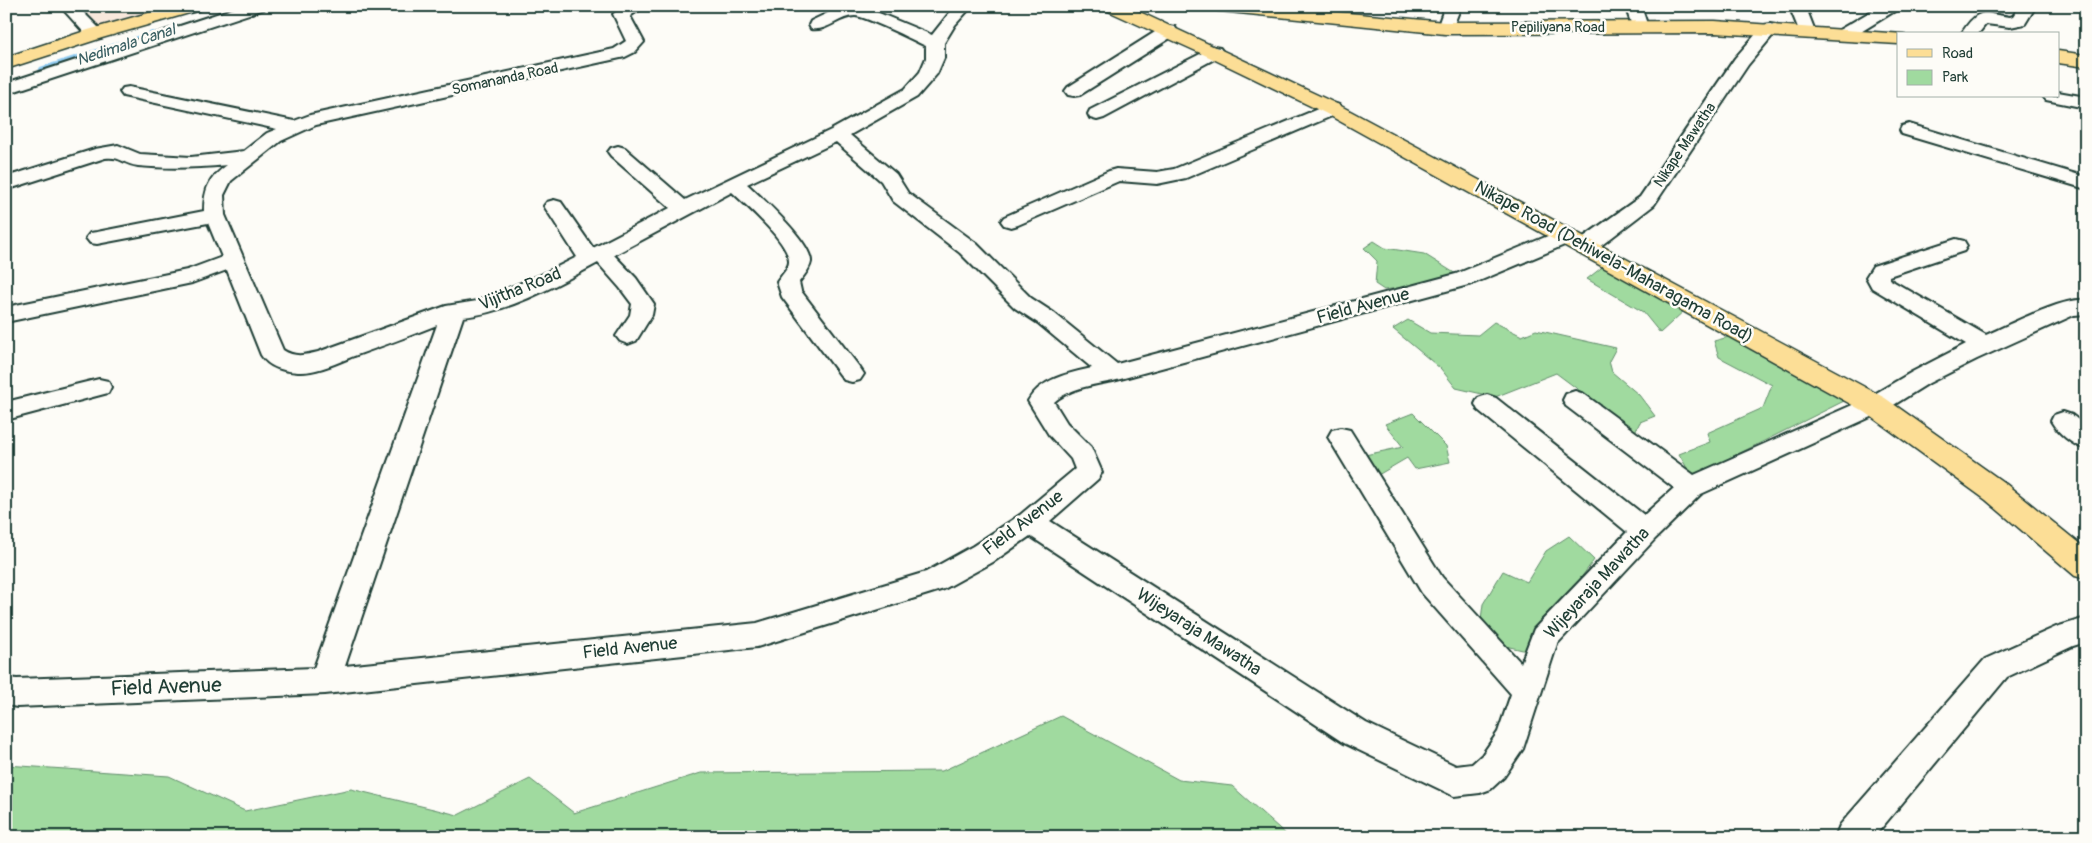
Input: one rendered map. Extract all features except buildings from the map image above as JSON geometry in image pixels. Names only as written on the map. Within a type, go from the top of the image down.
[{"type":"main road","points":[[6,63],[95,34],[194,6]]},
{"type":"main road","name":"Nikape Road (Dehiwela-Maharagama Road)","points":[[1112,6],[1214,52],[1332,109],[1875,405],[1996,492],[2086,567]]},
{"type":"main road","name":"Pepiliyana Road","points":[[1219,6],[1445,28],[1715,27],[1807,31],[1897,38]]},
{"type":"main road","points":[[2060,57],[2086,61]]},
{"type":"street","points":[[68,6],[95,34]]},
{"type":"street","points":[[6,89],[258,6]]},
{"type":"street","name":"Somananda Road","points":[[323,118],[619,53],[629,48],[635,42],[621,14],[637,6]]},
{"type":"street","name":"Vijitha Road","points":[[323,118],[274,136],[222,178],[214,195],[215,216],[273,355],[284,362],[300,364],[323,359],[454,311],[481,308],[551,279],[734,183],[838,134],[911,93],[928,74],[935,58],[935,43],[949,22],[964,6]]},
{"type":"street","points":[[1445,28],[1453,6]]},
{"type":"street","points":[[1633,6],[1640,27]]},
{"type":"street","points":[[1801,6],[1800,13],[1807,31]]},
{"type":"street","points":[[1845,34],[1892,6]]},
{"type":"street","points":[[1971,32],[1982,18],[2010,22],[2019,20],[2028,6]]},
{"type":"street","points":[[817,26],[842,12],[850,10],[862,11],[935,43]]},
{"type":"street","name":"Nikape Mawatha","points":[[1576,241],[1647,201],[1742,62],[1770,29]]},
{"type":"street","points":[[1074,91],[1169,32]]},
{"type":"street","points":[[1097,114],[1214,52]]},
{"type":"street","points":[[129,92],[296,127]]},
{"type":"street","points":[[2060,98],[2086,103]]},
{"type":"street","points":[[1011,221],[1116,175],[1157,178],[1179,174],[1332,109]]},
{"type":"street","points":[[1909,130],[2086,183]]},
{"type":"street","points":[[838,134],[889,178],[900,197],[968,248],[1023,303],[1046,318],[1113,373]]},
{"type":"street","points":[[6,184],[102,153],[118,151],[136,160],[190,163],[250,156]]},
{"type":"street","points":[[618,152],[684,210]]},
{"type":"street","points":[[734,183],[781,228],[800,257],[800,263],[788,282],[790,292],[852,374]]},
{"type":"street","points":[[554,206],[594,256],[628,283],[643,304],[641,316],[628,336]]},
{"type":"street","points":[[97,238],[215,216]]},
{"type":"street","name":"Field Avenue","points":[[6,691],[17,693],[325,681],[757,635],[934,581],[983,554],[1030,522],[1089,472],[1082,454],[1058,429],[1040,402],[1048,392],[1081,378],[1113,373],[1464,279],[1576,241]]},
{"type":"street","points":[[1956,246],[1881,271],[1877,277],[1880,282],[1983,344]]},
{"type":"street","points":[[6,316],[192,276],[234,260]]},
{"type":"street","name":"Wijeyaraja Mawatha","points":[[1030,522],[1355,733],[1454,781],[1480,778],[1493,766],[1512,739],[1544,638],[1645,531],[1692,486],[1875,405],[1983,344],[2066,310],[2086,307]]},
{"type":"street","points":[[325,681],[454,311]]},
{"type":"street","points":[[6,411],[99,387]]},
{"type":"street","points":[[1575,400],[1692,486]]},
{"type":"street","points":[[1487,404],[1645,531]]},
{"type":"street","points":[[2063,421],[2086,440]]},
{"type":"street","points":[[1341,437],[1432,585],[1526,690]]},
{"type":"street","points":[[1852,837],[1996,668],[2066,636],[2086,630]]},
{"type":"shaded area","points":[[68,6],[194,6],[95,34]]},
{"type":"green space","points":[[1374,241],[1385,248],[1424,254],[1456,274],[1406,287],[1384,290],[1375,284],[1377,261],[1364,248]]},
{"type":"green space","points":[[1605,265],[1686,309],[1660,333],[1643,312],[1587,279]]},
{"type":"green space","points":[[1408,320],[1430,333],[1478,335],[1494,322],[1522,336],[1536,330],[1616,348],[1609,361],[1612,372],[1639,395],[1655,416],[1640,422],[1635,432],[1556,373],[1495,397],[1456,388],[1441,369],[1393,329]]},
{"type":"green space","points":[[1736,335],[1848,399],[1692,477],[1679,454],[1710,442],[1707,433],[1763,408],[1772,385],[1719,357],[1714,341]]},
{"type":"green space","points":[[1413,413],[1446,446],[1450,462],[1415,469],[1407,458],[1378,475],[1365,455],[1403,447],[1385,424]]},
{"type":"green space","points":[[1569,536],[1594,560],[1527,651],[1501,645],[1480,627],[1483,604],[1503,571],[1527,582],[1546,551]]},
{"type":"green space","points":[[1061,716],[1179,780],[1232,786],[1289,837],[6,837],[6,765],[169,776],[245,811],[351,789],[458,815],[530,779],[574,813],[701,773],[942,771]]},
{"type":"waterway","name":"Nedimala Canal","points":[[47,71],[152,36]]}]
